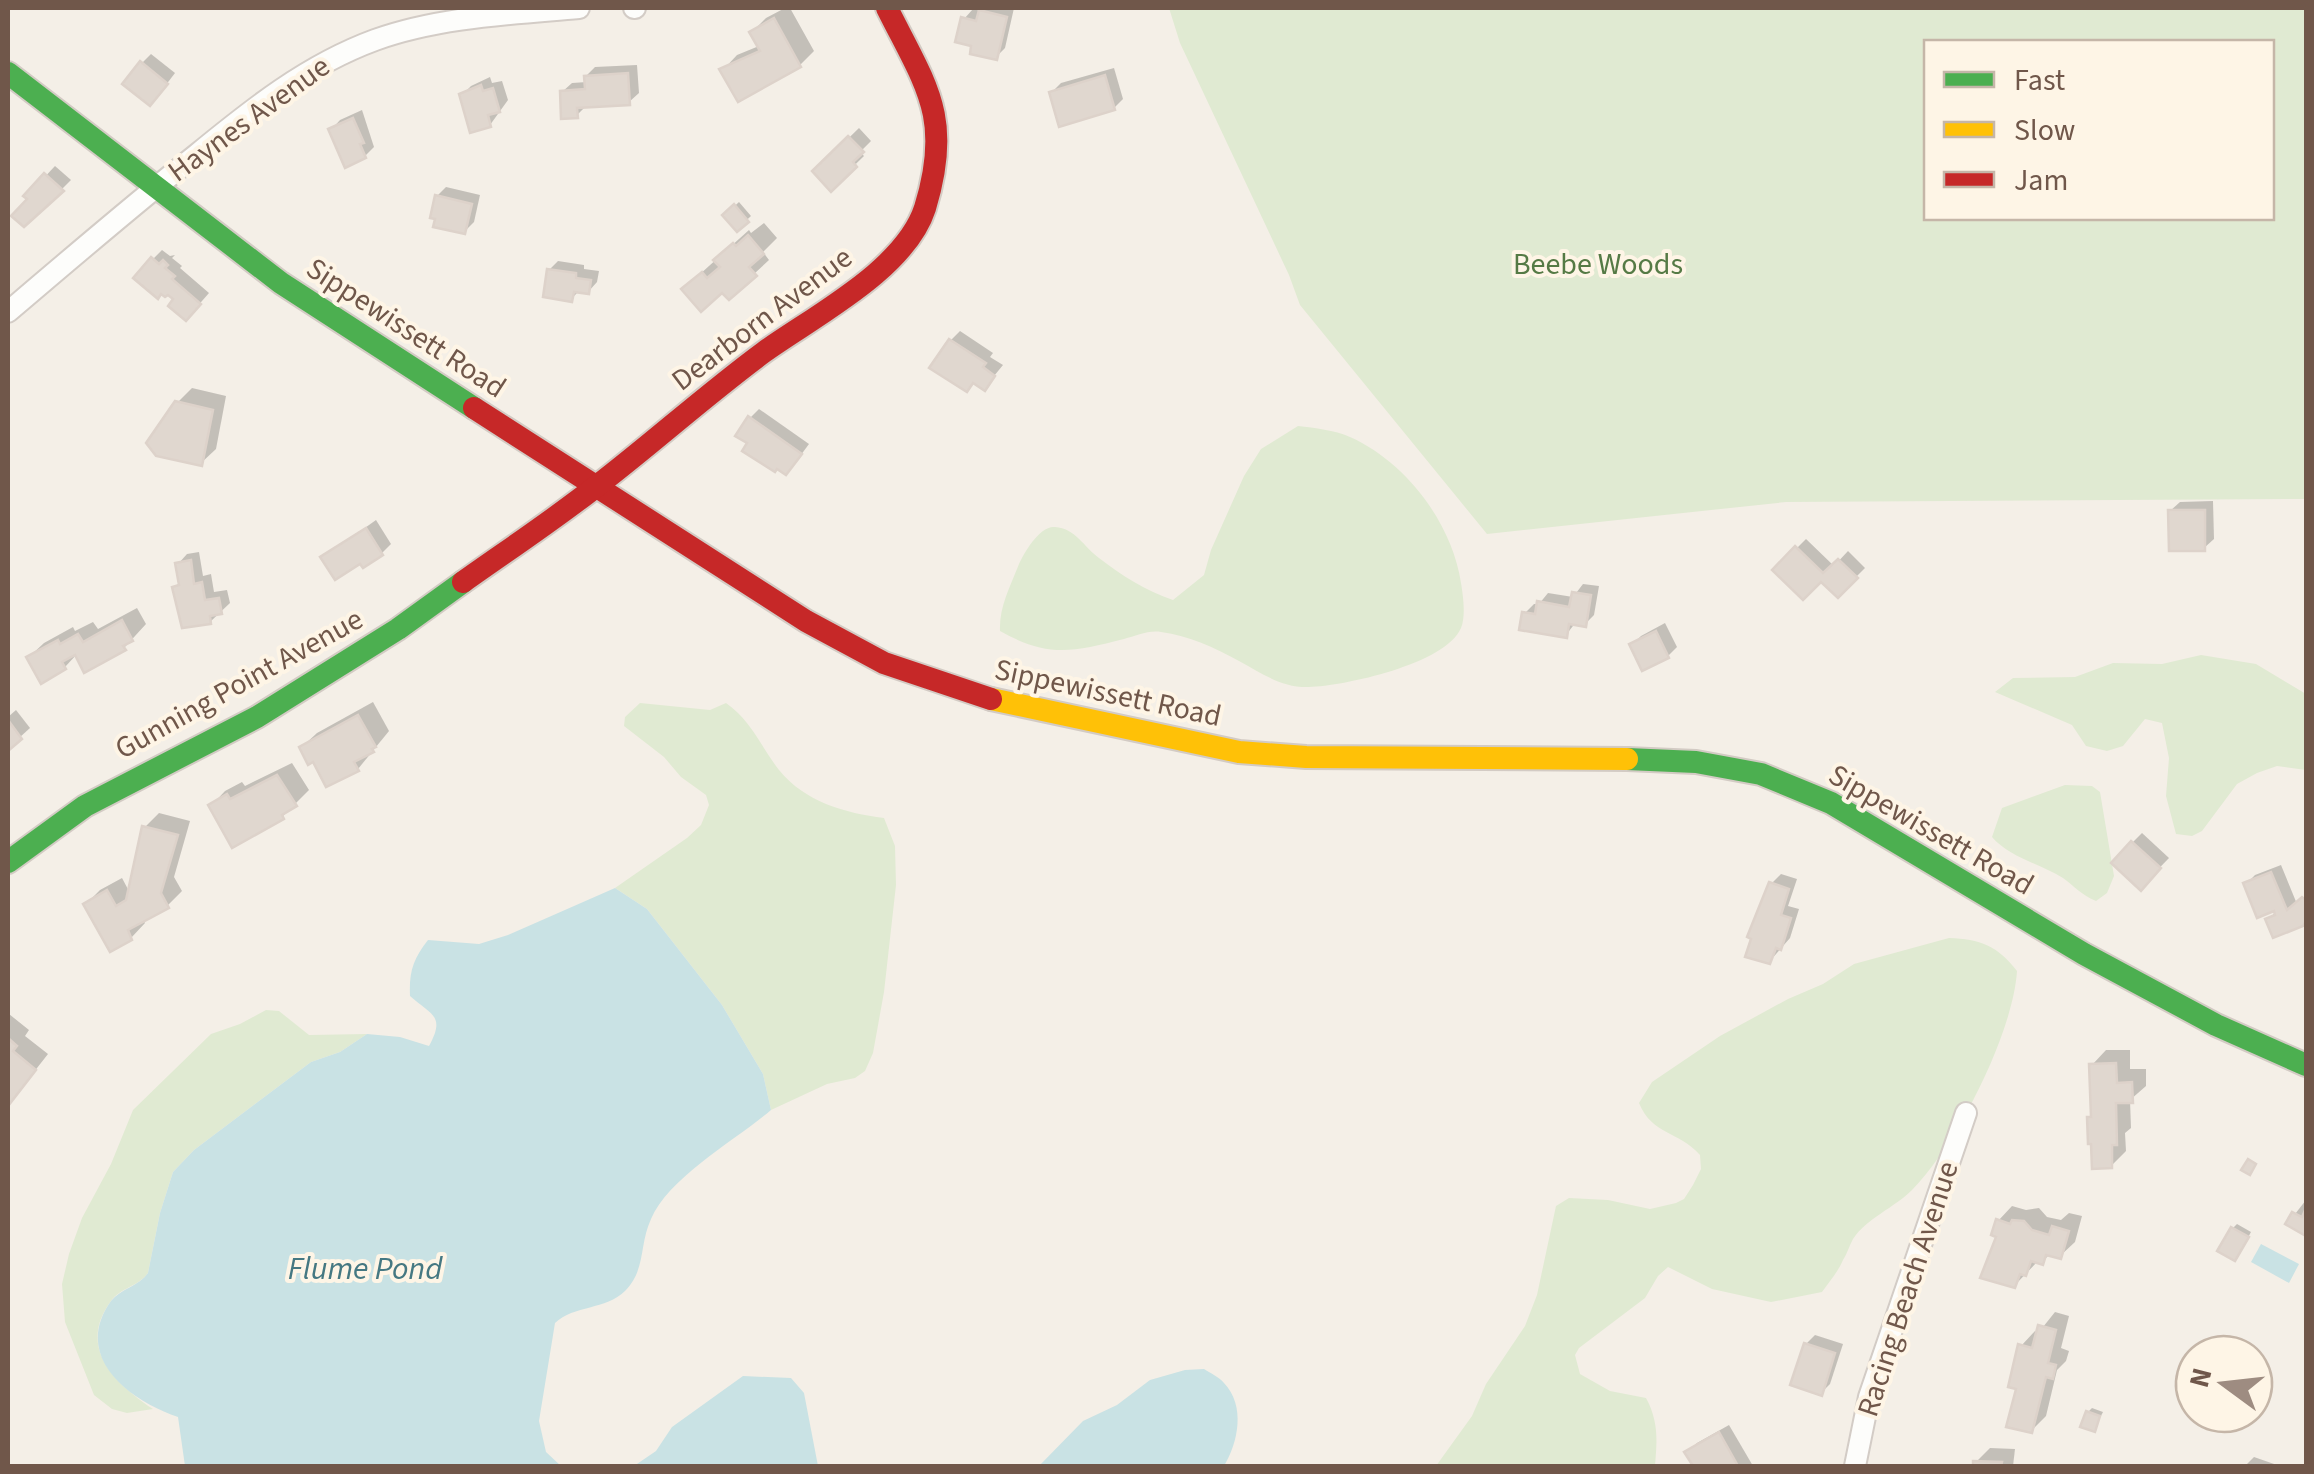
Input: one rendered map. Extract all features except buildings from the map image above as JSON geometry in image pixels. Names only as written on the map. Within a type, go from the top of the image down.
[{"type":"main road","name":"Dearborn Avenue","points":[[596,487],[764,352],[857,290],[905,242],[924,210],[940,143],[932,98],[887,8]]},
{"type":"main road","name":"Sippewissett Road","points":[[8,73],[281,283],[838,640],[884,663],[986,698],[1254,754],[1658,760],[1696,762],[1761,774],[1831,803],[2142,986],[2254,1044],[2306,1064]]},
{"type":"main road","name":"Gunning Point Avenue","points":[[8,862],[98,799],[339,668],[596,487]]},
{"type":"street","name":"Haynes Avenue","points":[[8,312],[154,188],[315,66],[378,39],[460,20],[579,8]]},
{"type":"street","name":"Racing Beach Avenue","points":[[1856,1466],[1869,1397],[1966,1113]]},
{"type":"green space","name":"Beebe Woods","points":[[1169,8],[2306,8],[2306,499],[1786,502],[1487,534],[1300,305],[1180,43]]},
{"type":"green space","points":[[1298,426],[1338,433],[1370,448],[1390,462],[1423,497],[1448,538],[1462,588],[1461,628],[1452,641],[1392,671],[1325,686],[1299,687],[1272,679],[1191,639],[1161,632],[1060,650],[1032,645],[1000,631],[1003,605],[1019,564],[1033,541],[1049,528],[1068,531],[1125,576],[1173,600],[1204,575],[1244,476],[1261,449]]},
{"type":"green space","points":[[2201,655],[2256,664],[2306,694],[2306,770],[2277,766],[2237,784],[2202,831],[2192,836],[2176,834],[2166,796],[2169,758],[2162,723],[2145,719],[2123,746],[2107,751],[2086,746],[2072,725],[1995,692],[2013,678],[2075,677],[2113,663],[2162,664]]},
{"type":"green space","points":[[640,703],[710,710],[726,703],[749,726],[779,770],[801,790],[840,809],[884,818],[895,846],[896,885],[873,1053],[865,1071],[855,1078],[827,1084],[771,1110],[763,1074],[722,1005],[647,909],[615,888],[687,838],[701,825],[709,805],[706,795],[624,726],[625,717]]},
{"type":"green space","points":[[2065,785],[2092,786],[2100,792],[2114,876],[2107,893],[2096,901],[2063,878],[2007,850],[1992,837],[2002,808]]},
{"type":"green space","points":[[1949,938],[1988,946],[2017,971],[2005,1026],[1980,1088],[1929,1171],[1912,1190],[1859,1232],[1822,1292],[1771,1302],[1712,1289],[1668,1267],[1645,1298],[1575,1355],[1580,1374],[1610,1391],[1646,1398],[1655,1423],[1655,1466],[1436,1466],[1472,1416],[1486,1384],[1525,1326],[1537,1295],[1556,1206],[1569,1198],[1608,1200],[1650,1209],[1684,1199],[1693,1185],[1701,1169],[1700,1155],[1658,1127],[1639,1103],[1652,1082],[1720,1036],[1854,964]]},
{"type":"green space","points":[[266,1010],[279,1011],[309,1035],[367,1034],[340,1052],[311,1062],[194,1150],[173,1172],[148,1273],[111,1301],[101,1318],[98,1334],[99,1349],[114,1376],[153,1409],[127,1413],[112,1409],[94,1395],[65,1322],[62,1284],[82,1218],[111,1164],[133,1110],[211,1034]]},
{"type":"water","name":"Flume Pond","points":[[615,888],[647,909],[722,1005],[763,1074],[771,1110],[672,1188],[651,1219],[636,1275],[625,1291],[555,1323],[539,1421],[546,1452],[561,1466],[185,1466],[178,1417],[125,1388],[102,1358],[98,1340],[100,1321],[111,1301],[148,1273],[173,1172],[194,1150],[311,1062],[340,1052],[367,1034],[400,1037],[429,1046],[436,1028],[434,1016],[410,996],[413,966],[428,940],[479,944]]},
{"type":"water","points":[[2261,1244],[2299,1264],[2289,1283],[2251,1262]]},
{"type":"water","points":[[1204,1369],[1224,1383],[1235,1402],[1236,1436],[1224,1466],[1039,1466],[1083,1421],[1117,1405],[1150,1380]]},
{"type":"water","points":[[743,1376],[791,1378],[804,1393],[818,1466],[634,1466],[656,1451],[672,1427]]},
{"type":"traffic: fast","points":[[8,73],[281,283],[474,408]]},
{"type":"traffic: fast","points":[[8,862],[85,806],[257,717],[398,629],[463,582]]},
{"type":"traffic: fast","points":[[1627,759],[1696,762],[1761,774],[1831,803],[2084,954],[2216,1025],[2306,1065]]},
{"type":"traffic: slow","points":[[991,699],[1239,752],[1306,757],[1627,759]]},
{"type":"traffic: jam","points":[[463,582],[582,498],[764,352],[856,290],[898,252],[914,231],[933,176],[936,125],[924,82],[887,8]]},
{"type":"traffic: jam","points":[[474,408],[806,621],[884,663],[991,699]]}]
